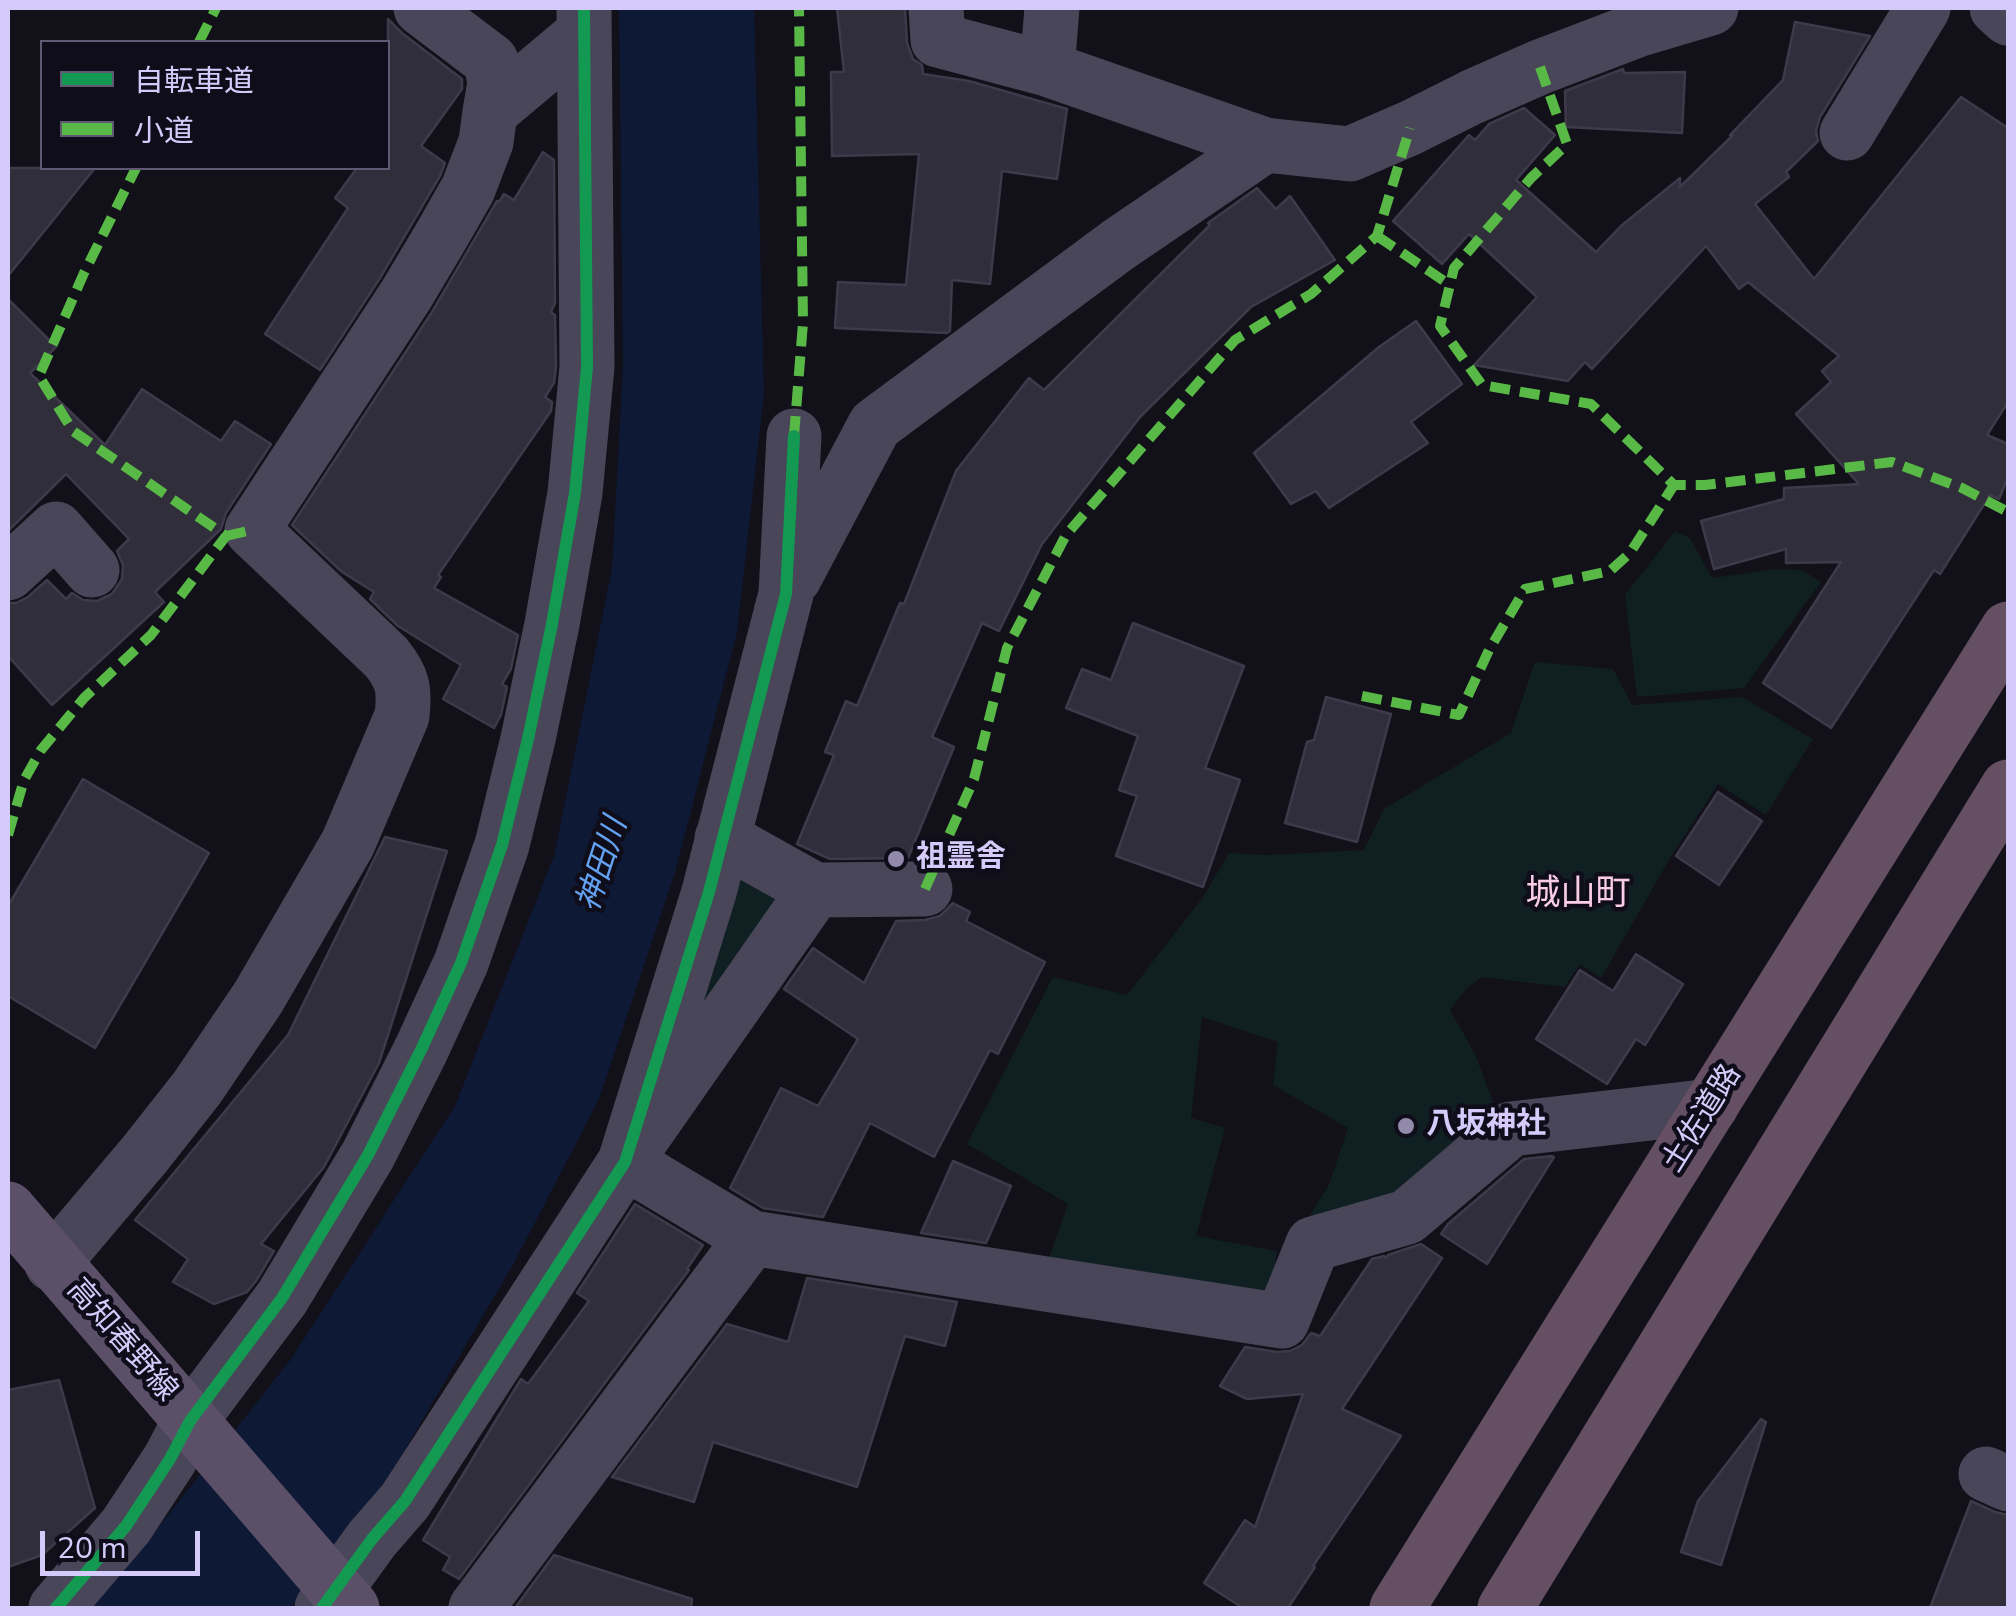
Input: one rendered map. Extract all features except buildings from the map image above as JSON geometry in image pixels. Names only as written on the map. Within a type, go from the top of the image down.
[{"type":"highway","name":"土佐道路","points":[[1397,1608],[2008,629]]},
{"type":"highway","points":[[1505,1608],[2008,786]]},
{"type":"main road","name":"高知春野線","points":[[8,1209],[197,1429],[336,1602]]},
{"type":"street","points":[[421,8],[491,86]]},
{"type":"street","points":[[52,1264],[145,1154],[258,998],[348,843],[402,716],[400,675],[252,530],[406,295],[468,188],[486,142],[493,8]]},
{"type":"street","points":[[936,8],[938,40],[1046,69],[1265,145],[1350,154],[1540,67],[1637,30],[1711,8]]},
{"type":"street","points":[[1046,69],[1052,8]]},
{"type":"street","points":[[1847,133],[1923,8]]},
{"type":"street","points":[[1997,8],[2008,18]]},
{"type":"street","points":[[491,86],[584,20]]},
{"type":"street","points":[[56,1608],[126,1526],[170,1459],[197,1429],[368,1155],[460,963],[502,845],[528,739],[576,493],[587,368],[584,20]]},
{"type":"street","points":[[786,594],[875,425],[1118,245],[1265,145]]},
{"type":"street","points":[[625,1162],[709,892],[786,594],[794,436]]},
{"type":"street","points":[[8,572],[56,529],[92,570]]},
{"type":"street","points":[[722,838],[815,890],[926,890]]},
{"type":"street","points":[[336,1602],[372,1539],[405,1501],[625,1162],[815,890]]},
{"type":"street","points":[[625,1162],[752,1238],[1282,1321],[1313,1244],[1407,1217],[1511,1128],[1712,1106]]},
{"type":"street","points":[[476,1608],[752,1238]]},
{"type":"shaded area","points":[[1675,531],[1690,538],[1712,578],[1774,569],[1802,570],[1821,582],[1744,688],[1637,697],[1625,595]]},
{"type":"shaded area","points":[[1535,662],[1613,669],[1632,705],[1742,697],[1813,739],[1766,815],[1718,784],[1601,978],[1580,964],[1565,987],[1482,977],[1467,988],[1450,1010],[1475,1054],[1496,1110],[1404,1205],[1299,1233],[1329,1185],[1348,1128],[1273,1085],[1278,1042],[1202,1017],[1191,1118],[1225,1128],[1196,1236],[1277,1251],[1270,1297],[1047,1263],[1068,1204],[967,1144],[1053,977],[1127,995],[1203,897],[1229,853],[1364,850],[1384,809],[1511,733]]},
{"type":"shaded area","points":[[731,862],[771,880],[779,917],[662,1086]]},
{"type":"water","name":"神田川","points":[[619,8],[754,8],[764,393],[737,632],[675,873],[599,1099],[515,1261],[374,1503],[290,1608],[90,1608],[291,1359],[455,1106],[554,856],[612,569],[623,365]]},
{"type":"marked path","points":[[200,40],[216,8]]},
{"type":"marked path","points":[[794,436],[803,323],[799,8]]},
{"type":"marked path","points":[[1540,67],[1567,144],[1531,178],[1454,268],[1440,326],[1482,385],[1591,404],[1674,485],[1705,485],[1892,462],[1962,488],[2008,512]]},
{"type":"marked path","points":[[925,889],[974,779],[1007,648],[1066,535],[1235,340],[1311,294],[1377,236],[1410,128]]},
{"type":"marked path","points":[[8,835],[24,780],[41,750],[84,698],[151,635],[226,536],[73,431],[39,376],[135,170]]},
{"type":"marked path","points":[[1377,236],[1450,285]]},
{"type":"marked path","points":[[1362,696],[1459,715],[1489,650],[1525,589],[1610,571],[1630,553],[1674,485]]},
{"type":"marked path","points":[[226,536],[252,530]]},
{"type":"cycle path","points":[[56,1608],[126,1526],[190,1421],[282,1298],[368,1155],[461,963],[502,845],[552,624],[575,493],[587,367],[584,8]]},
{"type":"cycle path","points":[[322,1608],[405,1501],[625,1162],[709,892],[786,594],[794,436]]},
{"type":"place","name":"祖霊舎","points":[[896,859]]},
{"type":"place","name":"八坂神社","points":[[1406,1126]]},
{"type":"district","name":"城山町","points":[[1578,896]]}]
